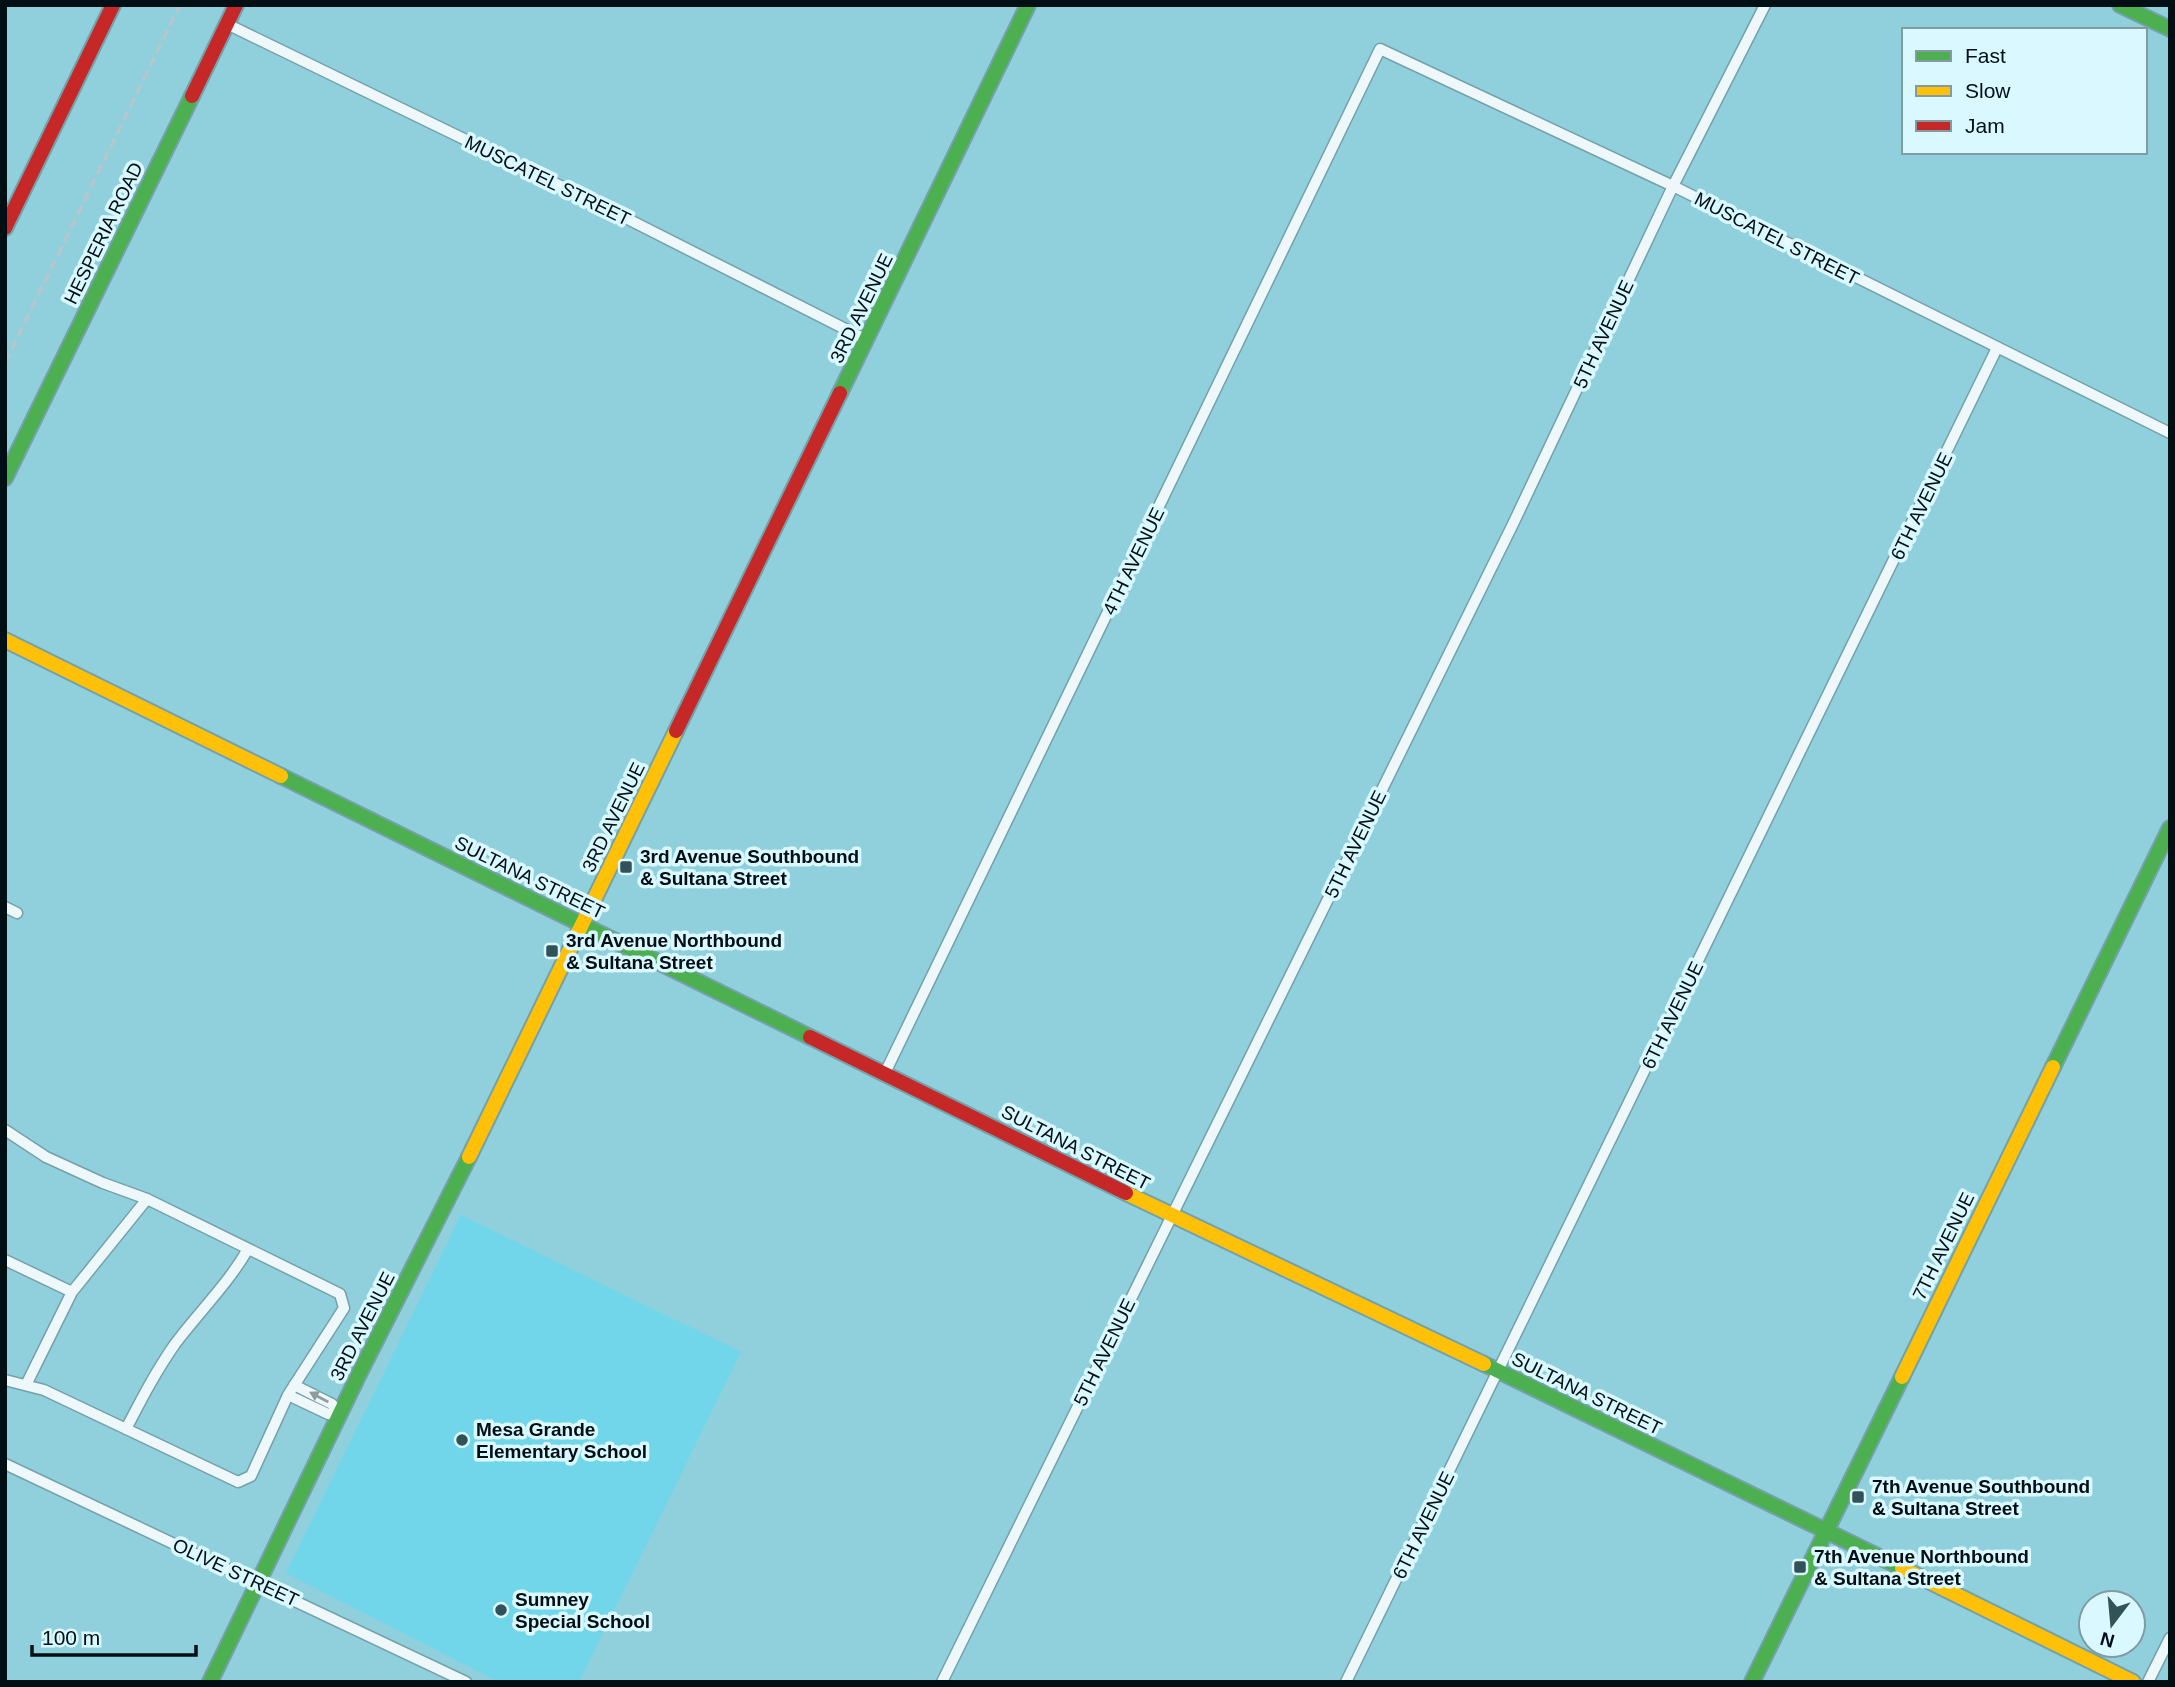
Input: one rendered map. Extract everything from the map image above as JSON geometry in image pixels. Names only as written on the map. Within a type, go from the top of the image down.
[{"type":"street","points":[[5,228],[113,5]]},
{"type":"street","name":"HESPERIA ROAD","points":[[5,478],[236,5]]},
{"type":"street","name":"3RD AVENUE","points":[[210,1682],[867,340],[1028,5]]},
{"type":"street","name":"5TH AVENUE","points":[[942,1682],[1513,524],[1673,186],[1765,5]]},
{"type":"street","points":[[2120,5],[2170,29]]},
{"type":"street","name":"MUSCATEL STREET","points":[[226,24],[606,208],[867,340]]},
{"type":"street","name":"MUSCATEL STREET","points":[[1380,49],[1673,186],[2170,433]]},
{"type":"street","name":"4TH AVENUE","points":[[885,1073],[1380,49]]},
{"type":"street","name":"6TH AVENUE","points":[[1346,1682],[1997,348]]},
{"type":"street","name":"SULTANA STREET","points":[[5,640],[1171,1215],[1499,1371],[2133,1682]]},
{"type":"street","name":"7TH AVENUE","points":[[1752,1682],[2170,828]]},
{"type":"street","points":[[5,907],[18,913]]},
{"type":"street","points":[[5,1130],[46,1157],[103,1183],[147,1199],[330,1289],[344,1301],[340,1317],[288,1395],[251,1476],[238,1482],[44,1390],[5,1380]]},
{"type":"street","points":[[26,1385],[72,1292],[147,1199]]},
{"type":"street","points":[[126,1429],[175,1344],[230,1277],[248,1249]]},
{"type":"street","points":[[5,1260],[72,1292]]},
{"type":"street","points":[[294,1385],[332,1404],[339,1415]]},
{"type":"street","points":[[288,1395],[328,1415],[339,1415]]},
{"type":"street","name":"OLIVE STREET","points":[[5,1464],[466,1682]]},
{"type":"street","points":[[2148,1682],[2170,1638]]},
{"type":"shaded area","points":[[461,1215],[741,1352],[579,1682],[499,1682],[286,1573]]},
{"type":"railway","points":[[5,363],[180,5]]},
{"type":"traffic: fast","points":[[840,393],[1028,5]]},
{"type":"traffic: fast","points":[[2120,5],[2170,29]]},
{"type":"traffic: fast","points":[[5,478],[192,96]]},
{"type":"traffic: fast","points":[[281,776],[810,1037]]},
{"type":"traffic: fast","points":[[2053,1067],[2170,828]]},
{"type":"traffic: fast","points":[[210,1682],[360,1372],[469,1157]]},
{"type":"traffic: fast","points":[[1484,1364],[1902,1568]]},
{"type":"traffic: fast","points":[[1752,1682],[1902,1377]]},
{"type":"traffic: slow","points":[[5,640],[281,776]]},
{"type":"traffic: slow","points":[[469,1157],[676,731]]},
{"type":"traffic: slow","points":[[1902,1377],[2053,1067]]},
{"type":"traffic: slow","points":[[1126,1193],[1484,1364]]},
{"type":"traffic: slow","points":[[1902,1568],[2133,1682]]},
{"type":"traffic: jam","points":[[5,228],[113,5]]},
{"type":"traffic: jam","points":[[192,96],[236,5]]},
{"type":"traffic: jam","points":[[676,731],[840,393]]},
{"type":"traffic: jam","points":[[810,1037],[1126,1193]]},
{"type":"place","name":"3rd Avenue Southbound & Sultana Street","points":[[626,867]]},
{"type":"place","name":"3rd Avenue Northbound & Sultana Street","points":[[552,951]]},
{"type":"place","name":"Mesa Grande Elementary School","points":[[462,1440]]},
{"type":"place","name":"7th Avenue Southbound & Sultana Street","points":[[1858,1497]]},
{"type":"place","name":"7th Avenue Northbound & Sultana Street","points":[[1800,1567]]},
{"type":"place","name":"Sumney Special School","points":[[501,1610]]}]
